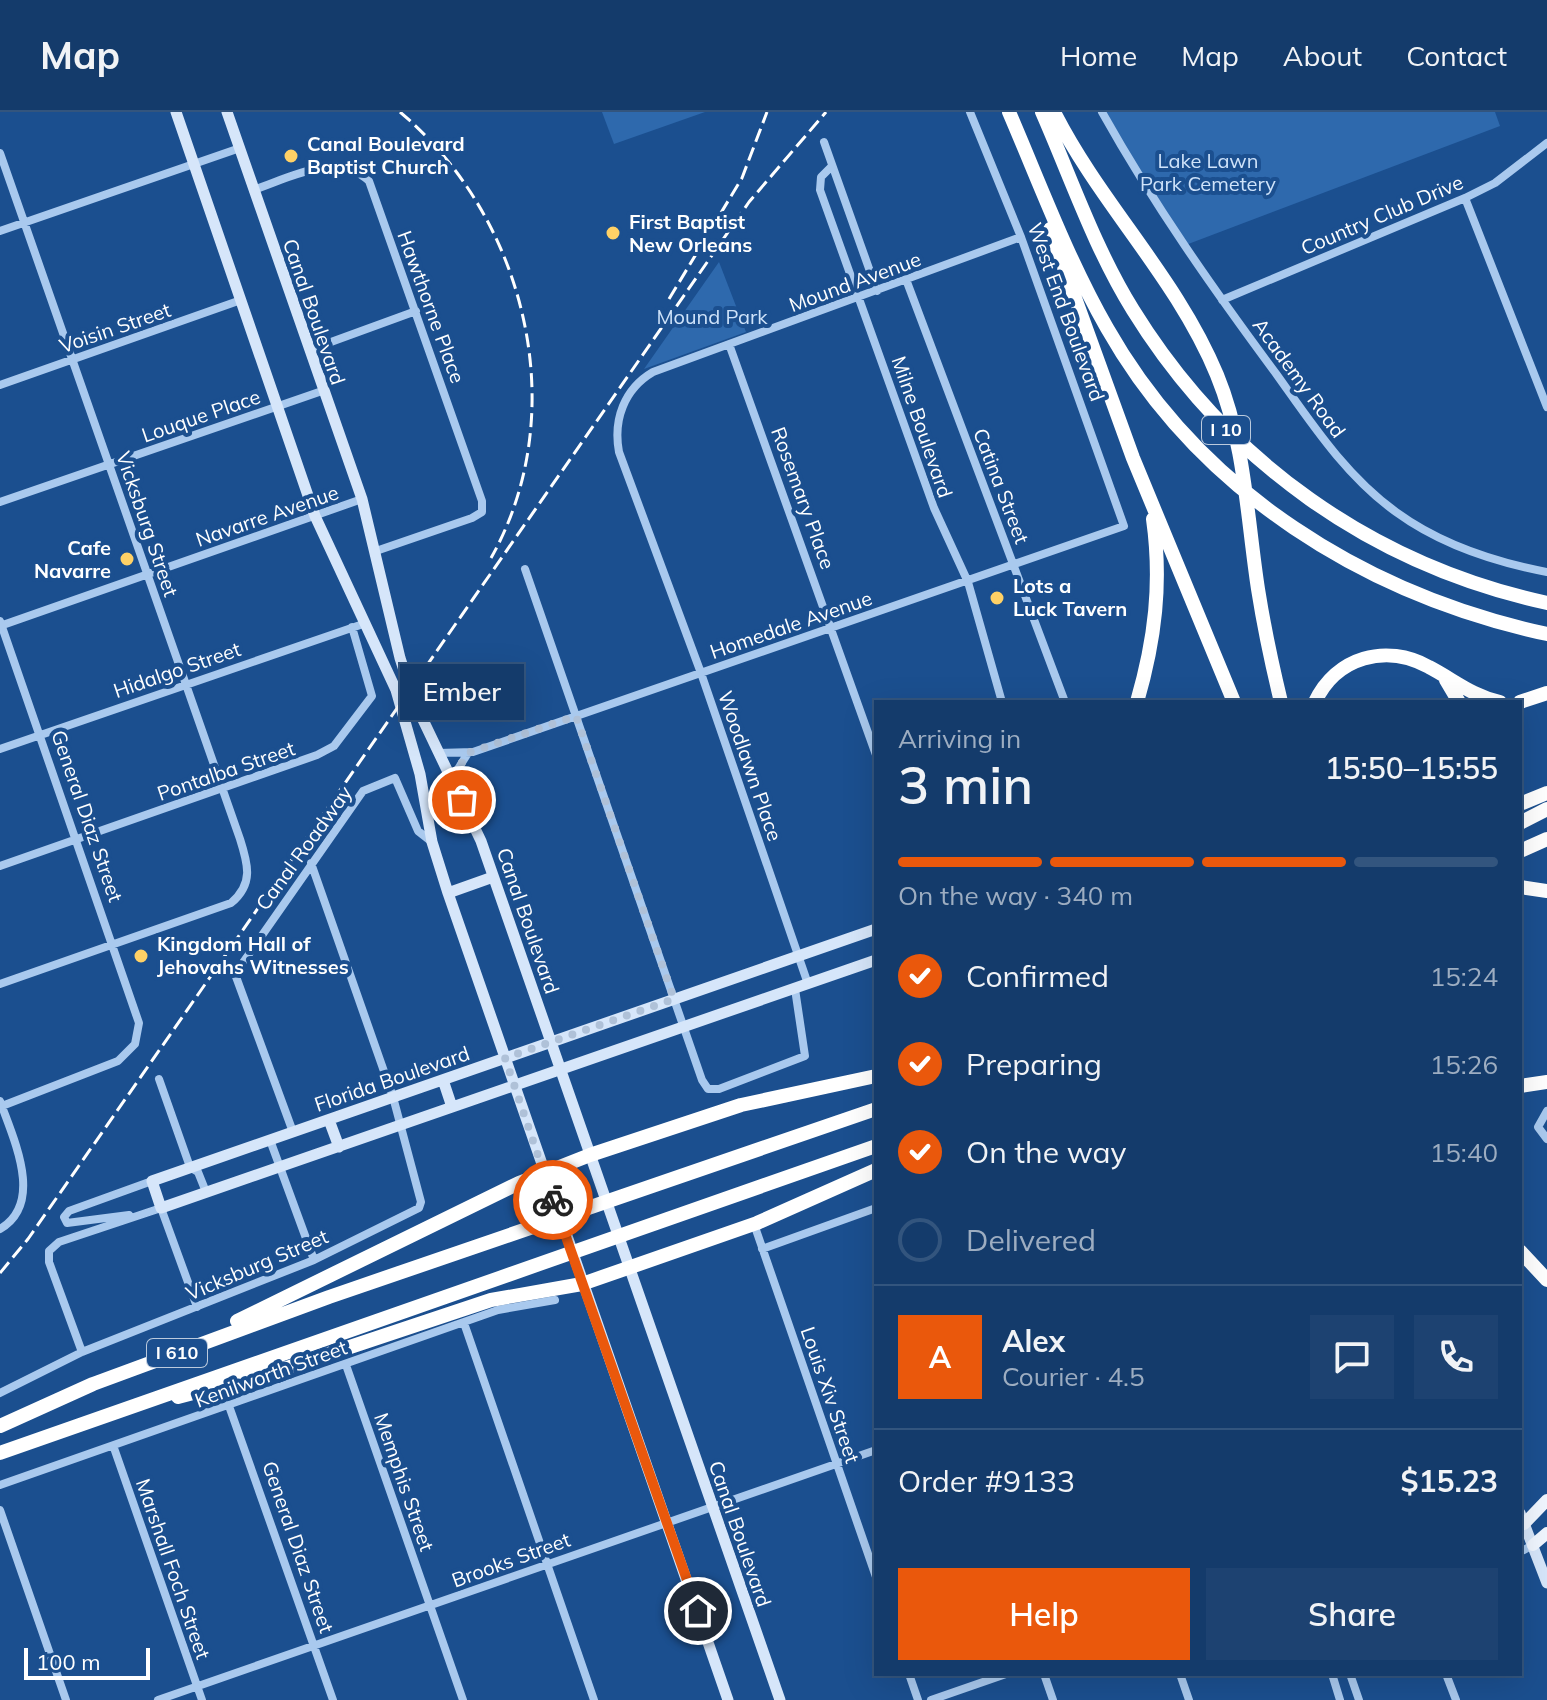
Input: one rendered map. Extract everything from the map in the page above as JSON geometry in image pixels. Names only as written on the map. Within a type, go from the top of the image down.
[{"type":"highway","points":[[1008,112],[1149,499],[1233,700]]},
{"type":"highway","name":"I 10","points":[[1008,112],[1107,328],[1155,399],[1205,456],[1270,511],[1350,564],[1405,591],[1466,614],[1547,634]]},
{"type":"highway","name":"I 10","points":[[1042,112],[1095,234],[1132,308],[1187,387],[1242,445],[1291,487],[1375,541],[1455,577],[1547,603]]},
{"type":"highway","points":[[1054,112],[1084,166],[1188,315],[1226,399],[1243,473],[1258,588],[1281,700]]},
{"type":"highway","points":[[1137,700],[1157,621],[1157,559],[1149,499]]},
{"type":"highway","points":[[1316,700],[1330,677],[1355,660],[1397,656],[1428,666],[1446,680],[1491,700]]},
{"type":"highway","points":[[1446,680],[1458,700]]},
{"type":"highway","points":[[1522,701],[1547,693]]},
{"type":"highway","points":[[1522,803],[1547,793]]},
{"type":"highway","points":[[1522,822],[1547,809]]},
{"type":"highway","points":[[1522,850],[1547,839]]},
{"type":"highway","points":[[1522,887],[1547,891]]},
{"type":"highway","points":[[93,1384],[253,1314],[369,1254],[544,1173],[741,1105],[874,1076]]},
{"type":"highway","points":[[1522,1086],[1547,1082]]},
{"type":"highway","name":"I 610","points":[[0,1426],[93,1384],[358,1287],[874,1108]]},
{"type":"highway","name":"I 610","points":[[0,1453],[874,1147]]},
{"type":"highway","points":[[102,1415],[227,1386],[491,1300],[582,1284],[754,1224],[874,1171]]},
{"type":"highway","points":[[1522,1253],[1547,1280]]},
{"type":"main road","points":[[176,112],[315,516],[383,657],[409,732],[432,842],[448,893],[728,1700]]},
{"type":"main road","name":"Canal Boulevard","points":[[227,112],[362,499],[400,658],[426,733],[481,841],[626,1267],[780,1700]]},
{"type":"main road","points":[[448,893],[493,877]]},
{"type":"main road","name":"Florida Boulevard","points":[[152,1181],[874,930]]},
{"type":"main road","name":"Florida Boulevard","points":[[161,1208],[874,961]]},
{"type":"main road","points":[[443,1080],[452,1107]]},
{"type":"main road","points":[[329,1120],[339,1147]]},
{"type":"main road","points":[[152,1181],[161,1208]]},
{"type":"main road","points":[[1522,1520],[1547,1500]]},
{"type":"main road","points":[[1522,1523],[1547,1583]]},
{"type":"main road","points":[[1533,1545],[1547,1533]]},
{"type":"street","name":"West End Boulevard","points":[[970,112],[1021,237],[1124,526]]},
{"type":"street","name":"Academy Road","points":[[1102,112],[1164,217],[1337,457],[1371,492],[1419,527],[1473,553],[1547,572]]},
{"type":"street","points":[[824,142],[877,291]]},
{"type":"street","name":"Country Club Drive","points":[[1222,300],[1465,198],[1495,183],[1547,143]]},
{"type":"street","points":[[0,231],[240,148]]},
{"type":"street","name":"Vicksburg Street","points":[[0,153],[223,789],[248,872],[243,891],[231,903],[112,945]]},
{"type":"street","name":"Hawthorne Place","points":[[253,190],[332,166],[364,176],[377,202],[484,507],[472,518],[376,551]]},
{"type":"street","name":"Milne Boulevard","points":[[832,166],[821,177],[820,190],[934,508],[968,582],[1001,700]]},
{"type":"street","points":[[1465,198],[1547,407]]},
{"type":"street","name":"Mound Avenue","points":[[619,452],[617,421],[630,392],[644,377],[907,282],[1021,237]]},
{"type":"street","name":"Catina Street","points":[[907,282],[1064,700]]},
{"type":"street","name":"Voisin Street","points":[[0,385],[241,300]]},
{"type":"street","points":[[309,350],[416,311]]},
{"type":"street","name":"Rosemary Place","points":[[729,344],[833,627],[874,749]]},
{"type":"street","name":"Louque Place","points":[[0,502],[322,391]]},
{"type":"street","name":"Woodlawn Place","points":[[619,452],[701,673],[808,984]]},
{"type":"street","name":"Navarre Avenue","points":[[0,624],[362,499]]},
{"type":"street","name":"Homedale Avenue","points":[[438,753],[468,753],[1124,526]]},
{"type":"street","points":[[525,569],[683,1027],[708,1089],[719,1089],[805,1056],[795,989]]},
{"type":"street","name":"Hidalgo Street","points":[[0,749],[366,623]]},
{"type":"street","name":"General Diaz Street","points":[[0,624],[139,1023],[135,1044],[118,1061],[1,1104]]},
{"type":"street","name":"Pontalba Street","points":[[0,866],[223,789],[334,746],[372,696],[372,687],[352,627]]},
{"type":"street","points":[[451,780],[468,753]]},
{"type":"street","name":"Canal Roadway","points":[[293,1132],[235,974],[363,791],[395,778],[418,831],[432,842]]},
{"type":"street","name":"Vicksburg Street","points":[[0,1393],[82,1352],[314,1260],[419,1208],[421,1202],[398,1126],[393,1097],[311,863]]},
{"type":"street","points":[[0,984],[112,945]]},
{"type":"street","points":[[159,1079],[190,1167],[198,1172],[206,1192]]},
{"type":"street","points":[[1,1104],[24,1192],[16,1213],[2,1227]]},
{"type":"street","points":[[1547,1111],[1538,1122],[1547,1139]]},
{"type":"street","points":[[270,1140],[314,1260]]},
{"type":"street","name":"Florida Boulevard","points":[[152,1181],[69,1211],[64,1217],[67,1223],[84,1223],[161,1208]]},
{"type":"street","points":[[161,1208],[197,1307]]},
{"type":"street","name":"Florida Boulevard","points":[[82,1352],[49,1262],[49,1251],[59,1242],[161,1208]]},
{"type":"street","points":[[762,1249],[874,1209]]},
{"type":"street","name":"Louis Xiv Street","points":[[754,1224],[874,1571]]},
{"type":"street","name":"Kenilworth Street","points":[[0,1485],[114,1448],[498,1310],[555,1300]]},
{"type":"street","points":[[464,1323],[594,1700]]},
{"type":"street","name":"Memphis Street","points":[[346,1365],[463,1700]]},
{"type":"street","name":"General Diaz Street","points":[[229,1406],[333,1700]]},
{"type":"street","name":"Marshall Foch Street","points":[[114,1448],[202,1700]]},
{"type":"street","name":"Brooks Street","points":[[158,1700],[874,1451]]},
{"type":"street","points":[[0,1510],[66,1700]]},
{"type":"street","points":[[1522,1551],[1533,1545]]},
{"type":"street","points":[[910,1676],[918,1700]]},
{"type":"street","points":[[931,1700],[1000,1676]]},
{"type":"street","points":[[1045,1676],[1053,1700]]},
{"type":"street","points":[[1181,1676],[1189,1700]]},
{"type":"street","points":[[1333,1676],[1340,1700]]},
{"type":"street","points":[[1351,1676],[1359,1700]]},
{"type":"street","points":[[1447,1676],[1456,1700]]},
{"type":"green space","points":[[602,112],[705,112],[614,144]]},
{"type":"green space","name":"Lake Lawn Park Cemetery","points":[[1102,112],[1495,112],[1500,126],[1183,246]]},
{"type":"green space","name":"Mound Park","points":[[719,262],[746,332],[644,369]]},
{"type":"railway","points":[[400,112],[443,155],[479,205],[506,260],[524,319],[532,380],[529,441],[516,501],[491,558]]},
{"type":"railway","points":[[669,299],[742,178],[767,112]]},
{"type":"railway","points":[[0,1273],[28,1239],[749,202],[826,112]]},
{"type":"way so far","points":[[462,800],[451,780],[468,753],[576,716],[674,999],[505,1058],[553,1200]]},
{"type":"place","name":"Canal Boulevard Baptist Church","points":[[291,156]]},
{"type":"place","name":"First Baptist New Orleans","points":[[613,233]]},
{"type":"place","name":"Cafe Navarre","points":[[127,559]]},
{"type":"place","name":"Lots a Luck Tavern","points":[[997,598]]},
{"type":"place","name":"Ember","points":[[462,800]]},
{"type":"place","name":"Kingdom Hall of Jehovahs Witnesses","points":[[141,956]]},
{"type":"route","points":[[553,1200],[698,1611]]}]
